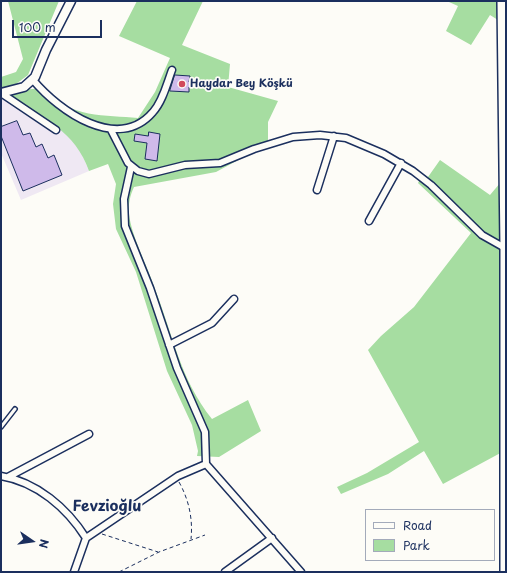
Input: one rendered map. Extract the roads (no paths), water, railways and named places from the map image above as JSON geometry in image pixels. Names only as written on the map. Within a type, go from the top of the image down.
[{"type":"main road","points":[[502,1],[505,248],[505,572]]},
{"type":"street","points":[[1,93],[24,87],[33,80],[46,50],[71,1]]},
{"type":"street","points":[[33,80],[53,100],[68,112],[111,130],[134,126],[150,116],[157,107],[172,70]]},
{"type":"street","points":[[1,93],[56,130]]},
{"type":"street","points":[[111,130],[125,160],[131,167],[142,173],[149,174],[184,165],[220,163],[254,149],[293,137],[312,134],[334,136],[365,145],[401,163],[431,185],[482,235],[505,248]]},
{"type":"street","points":[[317,190],[334,136]]},
{"type":"street","points":[[369,221],[401,163]]},
{"type":"street","points":[[131,167],[124,198],[125,226],[150,288],[169,345],[205,432],[206,464],[272,538],[298,571]]},
{"type":"street","points":[[169,345],[212,323],[234,299]]},
{"type":"street","points":[[4,476],[89,434]]},
{"type":"street","points":[[74,572],[86,538],[176,478],[206,464]]},
{"type":"street","points":[[4,476],[29,485],[53,500],[74,520],[86,538]]},
{"type":"street","points":[[225,572],[272,538]]},
{"type":"lane","points":[[1,427],[14,409]]},
{"type":"place","name":"Haydar Bey Köşkü","points":[[182,84]]},
{"type":"district","name":"Fevzioğlu","points":[[107,507]]}]
